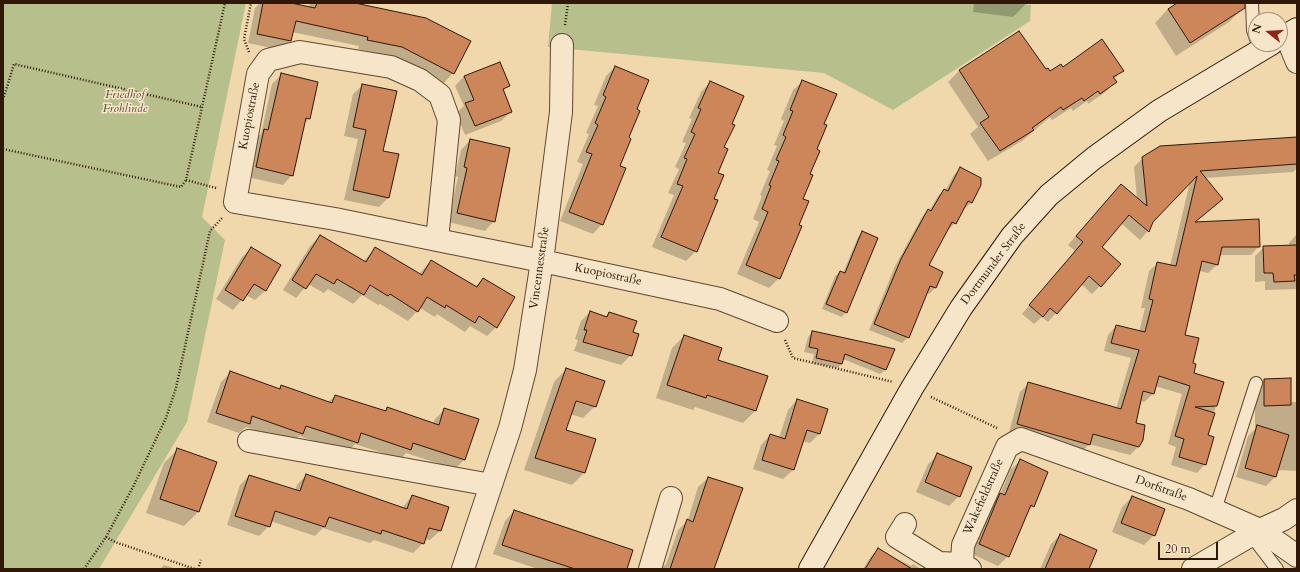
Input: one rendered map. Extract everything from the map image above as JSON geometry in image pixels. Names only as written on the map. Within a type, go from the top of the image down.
[{"type":"street","name":"Vincennesstraße","points":[[470,567],[491,485],[510,428],[525,370],[542,261],[561,112],[562,46]]},
{"type":"street","name":"Kuopiostraße","points":[[437,240],[449,120],[440,94],[420,80],[391,67],[300,52],[268,60],[258,74],[236,198],[437,240],[542,261],[720,300],[777,321]]},
{"type":"street","name":"Dortmunder Straße","points":[[810,569],[912,388],[965,302],[1012,236],[1049,195],[1094,158],[1159,111],[1253,52]]},
{"type":"street","points":[[1286,52],[1297,62]]},
{"type":"street","name":"Dorfstraße","points":[[1021,439],[1215,510],[1297,556]]},
{"type":"street","name":"Wakefieldstraße","points":[[905,524],[897,537],[940,563],[966,567],[963,546],[1007,447],[1021,439]]},
{"type":"street","points":[[249,441],[491,485]]},
{"type":"street","points":[[650,569],[671,498]]},
{"type":"street","points":[[1193,569],[1255,532],[1284,519],[1297,510]]},
{"type":"lane","points":[[1215,510],[1256,382]]},
{"type":"lane","points":[[1255,532],[1277,569]]},
{"type":"path","points":[[3,149],[181,187],[186,180],[225,3]]},
{"type":"path","points":[[251,3],[244,39],[258,74]]},
{"type":"path","points":[[4,97],[14,64],[202,107]]},
{"type":"path","points":[[84,569],[106,537],[133,487],[166,418],[176,388],[210,231],[236,198],[186,180]]},
{"type":"path","points":[[106,537],[115,542],[196,569],[201,560]]},
{"type":"green space","name":"Friedhof Frohlinde","points":[[3,3],[246,3],[202,217],[225,240],[187,422],[99,569],[3,569]]},
{"type":"green space","points":[[552,3],[1014,3],[1031,5],[1030,21],[893,110],[824,73],[548,47]]},
{"type":"building","points":[[263,3],[291,3],[315,8],[317,3],[355,3],[426,18],[471,41],[454,74],[402,47],[367,40],[368,37],[296,21],[291,41],[257,34]]},
{"type":"building","points":[[1177,3],[1245,3],[1245,8],[1190,43],[1168,9]]},
{"type":"building","points":[[1019,31],[1046,69],[1048,68],[1050,71],[1061,64],[1063,67],[1102,39],[1124,71],[1113,77],[1117,82],[1100,94],[1098,91],[1084,101],[1082,98],[1063,110],[1061,107],[1032,128],[1034,130],[1000,151],[980,123],[989,117],[959,70]]},
{"type":"building","points":[[500,62],[510,86],[503,89],[512,112],[475,126],[465,103],[474,100],[464,76]]},
{"type":"building","points":[[615,66],[649,80],[637,109],[640,111],[629,137],[631,139],[620,166],[626,168],[603,225],[569,212],[592,154],[586,152],[598,125],[595,123],[606,97],[603,95]]},
{"type":"building","points":[[281,73],[318,82],[310,119],[306,118],[293,176],[256,167],[264,129],[268,130]]},
{"type":"building","points":[[802,80],[837,94],[824,124],[827,125],[817,149],[820,151],[810,174],[813,175],[803,199],[809,201],[799,225],[802,226],[780,279],[746,265],[768,212],[762,209],[771,186],[769,185],[779,161],[776,160],[786,137],[783,135],[793,111],[790,110]]},
{"type":"building","points":[[710,81],[744,96],[732,124],[735,125],[724,147],[728,149],[718,173],[724,175],[714,199],[718,200],[697,252],[661,237],[683,186],[677,184],[687,159],[684,158],[695,134],[691,132],[701,109],[698,108]]},
{"type":"building","points":[[362,84],[397,91],[383,151],[399,154],[389,198],[353,190],[366,130],[353,127]]},
{"type":"building","points":[[1297,137],[1297,164],[1200,171],[1223,199],[1195,222],[1259,219],[1260,247],[1222,247],[1218,265],[1202,261],[1185,335],[1199,338],[1193,363],[1196,364],[1194,373],[1224,382],[1217,406],[1195,407],[1215,413],[1208,435],[1214,437],[1206,465],[1179,457],[1184,439],[1175,436],[1190,386],[1159,376],[1154,394],[1143,391],[1136,423],[1145,425],[1143,440],[1139,447],[1093,434],[1090,445],[1017,424],[1028,382],[1121,409],[1139,350],[1111,343],[1116,325],[1145,332],[1153,300],[1149,299],[1157,262],[1176,266],[1197,176],[1153,222],[1149,232],[1129,215],[1102,247],[1121,264],[1101,287],[1089,276],[1057,314],[1050,308],[1043,317],[1029,305],[1083,242],[1076,236],[1121,184],[1147,206],[1142,157],[1160,146]]},
{"type":"building","points":[[470,139],[510,148],[495,222],[457,213],[467,168],[464,167]]},
{"type":"building","points":[[960,167],[981,178],[981,185],[972,203],[968,201],[956,224],[952,222],[929,265],[943,272],[936,288],[930,286],[909,338],[874,324],[901,259],[928,209],[931,211],[944,189],[948,191]]},
{"type":"building","points":[[862,231],[878,238],[847,313],[826,304],[840,271],[845,273]]},
{"type":"building","points":[[320,235],[366,262],[375,247],[422,275],[431,260],[477,287],[483,278],[515,297],[497,328],[479,316],[475,323],[446,305],[445,308],[427,297],[418,312],[390,294],[388,296],[370,285],[364,295],[337,279],[334,284],[316,274],[306,289],[292,280]]},
{"type":"building","points":[[1297,245],[1297,275],[1294,275],[1295,281],[1274,282],[1273,273],[1264,273],[1263,246]]},
{"type":"building","points":[[251,247],[281,265],[266,291],[254,284],[243,301],[225,290]]},
{"type":"building","points":[[590,311],[607,317],[609,312],[637,321],[633,332],[639,334],[632,356],[583,342],[587,330],[584,330]]},
{"type":"building","points":[[812,331],[895,349],[886,370],[845,354],[842,364],[816,358],[818,349],[809,347]]},
{"type":"building","points":[[684,335],[722,348],[718,360],[768,376],[756,411],[707,395],[706,398],[667,385]]},
{"type":"building","points":[[566,368],[605,381],[596,407],[576,401],[566,430],[596,439],[585,473],[535,458]]},
{"type":"building","points":[[230,371],[280,389],[281,385],[332,403],[335,395],[386,411],[387,407],[439,425],[444,408],[479,419],[465,460],[413,443],[411,450],[361,433],[358,443],[306,426],[303,434],[252,416],[250,424],[216,413]]},
{"type":"building","points":[[1291,378],[1291,405],[1264,406],[1264,379]]},
{"type":"building","points":[[797,399],[828,409],[820,434],[807,430],[794,470],[762,460],[770,434],[785,439]]},
{"type":"building","points":[[1257,425],[1289,435],[1276,477],[1245,468]]},
{"type":"building","points":[[177,448],[217,462],[199,512],[160,499]]},
{"type":"building","points":[[937,453],[972,467],[960,497],[925,482]]},
{"type":"building","points":[[1020,459],[1048,472],[1034,507],[1031,505],[1009,557],[979,544],[1000,493],[1005,495]]},
{"type":"building","points":[[306,474],[407,509],[412,495],[449,507],[441,531],[429,528],[424,544],[382,530],[381,534],[329,517],[325,527],[275,511],[270,527],[235,516],[249,475],[300,491]]},
{"type":"building","points":[[708,477],[743,488],[714,569],[670,569],[687,519],[693,522]]},
{"type":"building","points":[[1132,496],[1165,509],[1155,536],[1121,523]]},
{"type":"building","points":[[514,510],[633,550],[627,569],[575,569],[502,545]]},
{"type":"building","points":[[1060,534],[1097,550],[1089,569],[1045,569]]},
{"type":"building","points":[[878,548],[912,569],[865,569]]}]
